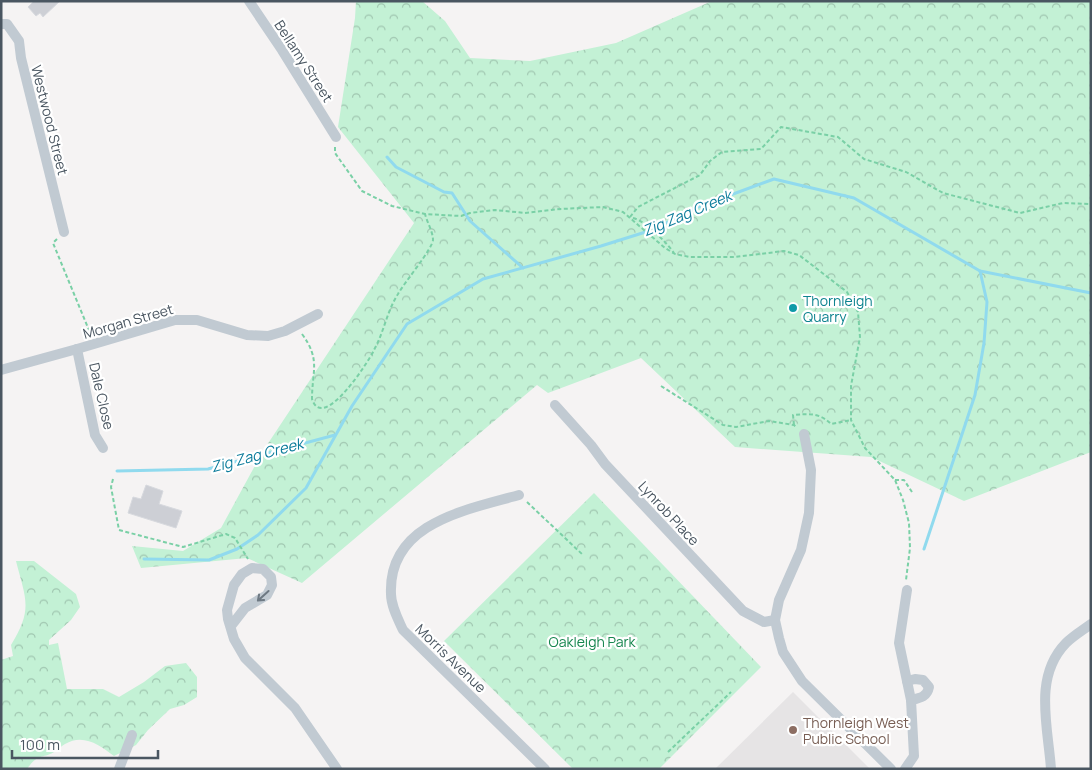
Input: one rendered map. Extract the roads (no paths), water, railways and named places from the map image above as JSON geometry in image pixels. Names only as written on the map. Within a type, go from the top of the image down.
[{"type":"street","name":"Bellamy Street","points":[[249,1],[336,137]]},
{"type":"street","name":"Westwood Street","points":[[1,24],[7,24],[19,41],[21,58],[64,232]]},
{"type":"street","name":"Morgan Street","points":[[1,370],[175,320],[188,319],[247,335],[268,336],[285,332],[318,314]]},
{"type":"street","name":"Dale Close","points":[[77,349],[95,435],[103,448]]},
{"type":"street","name":"Lynrob Place","points":[[555,405],[591,445],[605,464],[743,611],[764,622],[775,620]]},
{"type":"street","points":[[804,434],[811,470],[809,513],[801,550],[779,600],[775,620],[783,652],[802,681],[891,769]]},
{"type":"street","name":"Morris Avenue","points":[[518,495],[453,514],[424,528],[400,553],[393,572],[390,595],[403,630],[545,769]]},
{"type":"street","points":[[231,626],[245,608],[267,595],[272,585],[271,577],[263,569],[252,568],[242,574],[234,584],[227,610],[228,619],[238,648],[245,658],[295,708],[337,769]]},
{"type":"street","points":[[905,769],[914,756],[911,700],[899,643],[907,590]]},
{"type":"street","points":[[1051,769],[1044,704],[1051,663],[1066,642],[1091,624]]},
{"type":"street","points":[[907,681],[923,680],[929,686],[927,694],[911,700]]},
{"type":"street","points":[[119,769],[132,735]]},
{"type":"waterway","points":[[387,157],[396,167],[444,192],[452,193],[470,221],[523,268]]},
{"type":"waterway","name":"Zig Zag Creek","points":[[144,559],[209,560],[237,549],[258,535],[306,488],[352,406],[407,324],[483,279],[652,230],[698,207],[774,179],[854,198],[980,271],[1091,293]]},
{"type":"waterway","points":[[924,549],[975,395],[984,343],[987,302],[980,271]]},
{"type":"waterway","name":"Zig Zag Creek","points":[[117,471],[208,469],[335,435]]},
{"type":"place","name":"Thornleigh Quarry","points":[[793,308]]},
{"type":"place","name":"Thornleigh West Public School","points":[[793,730]]},
{"type":"park label","name":"Oakleigh Park","points":[[592,641]]}]
